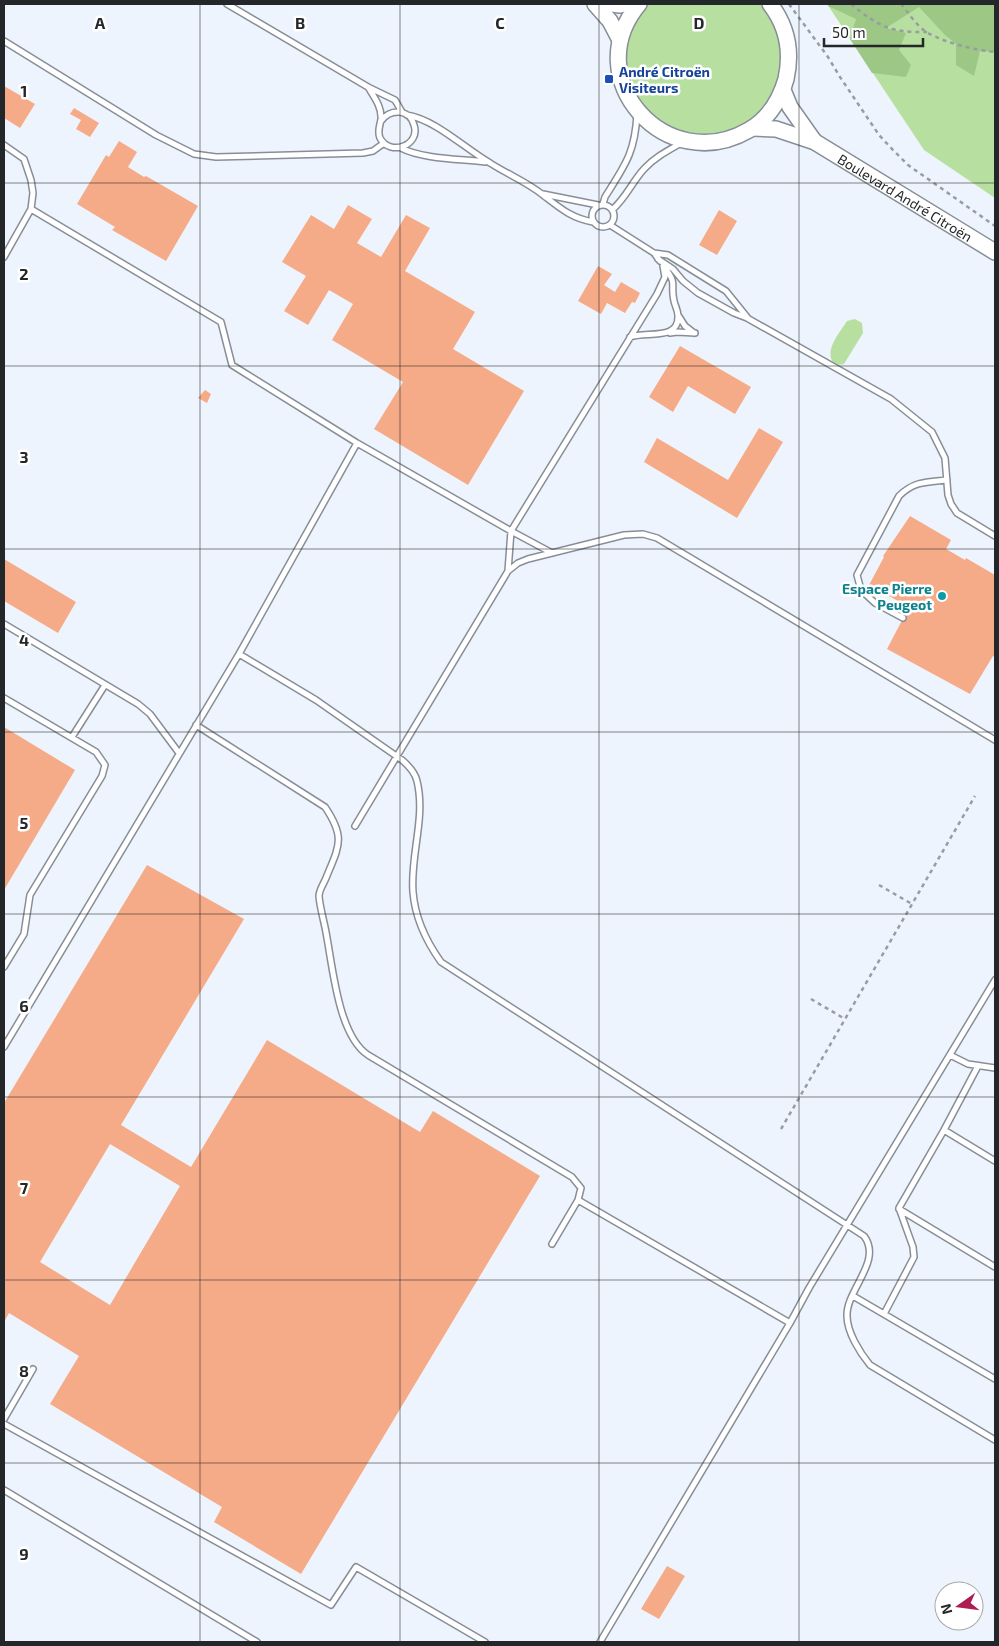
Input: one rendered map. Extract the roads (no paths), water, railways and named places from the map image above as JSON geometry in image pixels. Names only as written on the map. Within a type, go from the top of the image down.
[{"type":"main road","points":[[595,4],[610,21],[620,40]]},
{"type":"main road","points":[[612,4],[624,4]]},
{"type":"main road","name":"Boulevard André Citroën","points":[[639,4],[630,14],[620,40],[619,70],[623,84],[637,111],[653,127],[673,138],[698,143],[713,143],[734,138],[753,128],[776,104],[783,90],[788,67],[788,44],[780,20],[770,4]]},
{"type":"main road","name":"Boulevard André Citroën","points":[[783,90],[790,107],[815,142]]},
{"type":"main road","name":"Boulevard André Citroën","points":[[753,128],[776,129],[815,142],[995,252]]},
{"type":"lane","points":[[227,4],[368,87],[395,100],[412,119],[415,130],[411,142],[401,148]]},
{"type":"lane","points":[[4,41],[156,135],[194,154],[216,157],[362,153],[373,151],[384,143]]},
{"type":"lane","points":[[368,87],[377,102],[381,120],[378,132],[384,143],[409,152],[488,162]]},
{"type":"lane","points":[[593,222],[591,214],[593,210],[601,205],[631,153],[635,140],[637,111]]},
{"type":"lane","points":[[381,120],[390,113],[405,113],[421,117],[578,219],[593,222],[603,227],[610,225],[654,253],[673,279],[673,297],[678,314],[685,326],[695,333],[639,334],[630,337]]},
{"type":"lane","points":[[612,210],[623,200],[651,162],[684,141]]},
{"type":"lane","points":[[4,145],[24,159],[33,192],[31,208],[4,258]]},
{"type":"lane","points":[[542,194],[610,207],[614,216],[610,225]]},
{"type":"lane","points":[[31,208],[221,322],[232,365],[357,443],[552,554]]},
{"type":"lane","points":[[654,253],[668,254],[726,291],[747,318]]},
{"type":"lane","points":[[658,259],[674,269],[683,281],[698,292],[891,399],[915,417],[932,432],[945,458],[948,495],[957,513],[995,536]]},
{"type":"lane","points":[[508,571],[511,531],[665,277],[663,266]]},
{"type":"lane","points":[[666,333],[672,331],[677,324],[678,314]]},
{"type":"lane","points":[[4,1047],[239,654],[357,443]]},
{"type":"lane","points":[[903,618],[875,603],[861,590],[856,576],[899,496],[908,487],[921,483],[948,480]]},
{"type":"lane","points":[[356,826],[508,571],[518,563],[528,559],[624,535],[643,534],[657,538],[995,740]]},
{"type":"lane","points":[[4,624],[138,704],[150,714],[179,753]]},
{"type":"lane","points":[[239,654],[316,700],[411,768],[417,780],[419,798],[412,892],[422,932],[441,962],[864,1236],[868,1241],[870,1249],[868,1260],[848,1307],[847,1317],[856,1345],[870,1365],[995,1440]]},
{"type":"lane","points":[[72,737],[105,685]]},
{"type":"lane","points":[[4,698],[96,752],[106,765],[102,776],[30,894],[24,934],[4,967]]},
{"type":"lane","points":[[196,725],[325,806],[334,821],[338,832],[339,844],[336,856],[319,894],[341,1010],[357,1046],[368,1055],[572,1177],[581,1188],[578,1200],[552,1244]]},
{"type":"lane","points":[[600,1642],[995,980]]},
{"type":"lane","points":[[950,1055],[968,1064],[995,1068]]},
{"type":"lane","points":[[884,1314],[914,1257],[913,1247],[899,1208],[978,1066]]},
{"type":"lane","points":[[944,1130],[995,1161]]},
{"type":"lane","points":[[578,1200],[790,1323]]},
{"type":"lane","points":[[899,1208],[995,1267]]},
{"type":"lane","points":[[853,1296],[995,1379]]},
{"type":"lane","points":[[4,1420],[34,1369]]},
{"type":"lane","points":[[4,1424],[331,1605],[356,1568],[485,1642]]},
{"type":"lane","points":[[4,1490],[257,1642]]},
{"type":"place","name":"André Citroën Visiteurs","points":[[609,79]]},
{"type":"place","name":"Espace Pierre Peugeot","points":[[942,596]]}]
